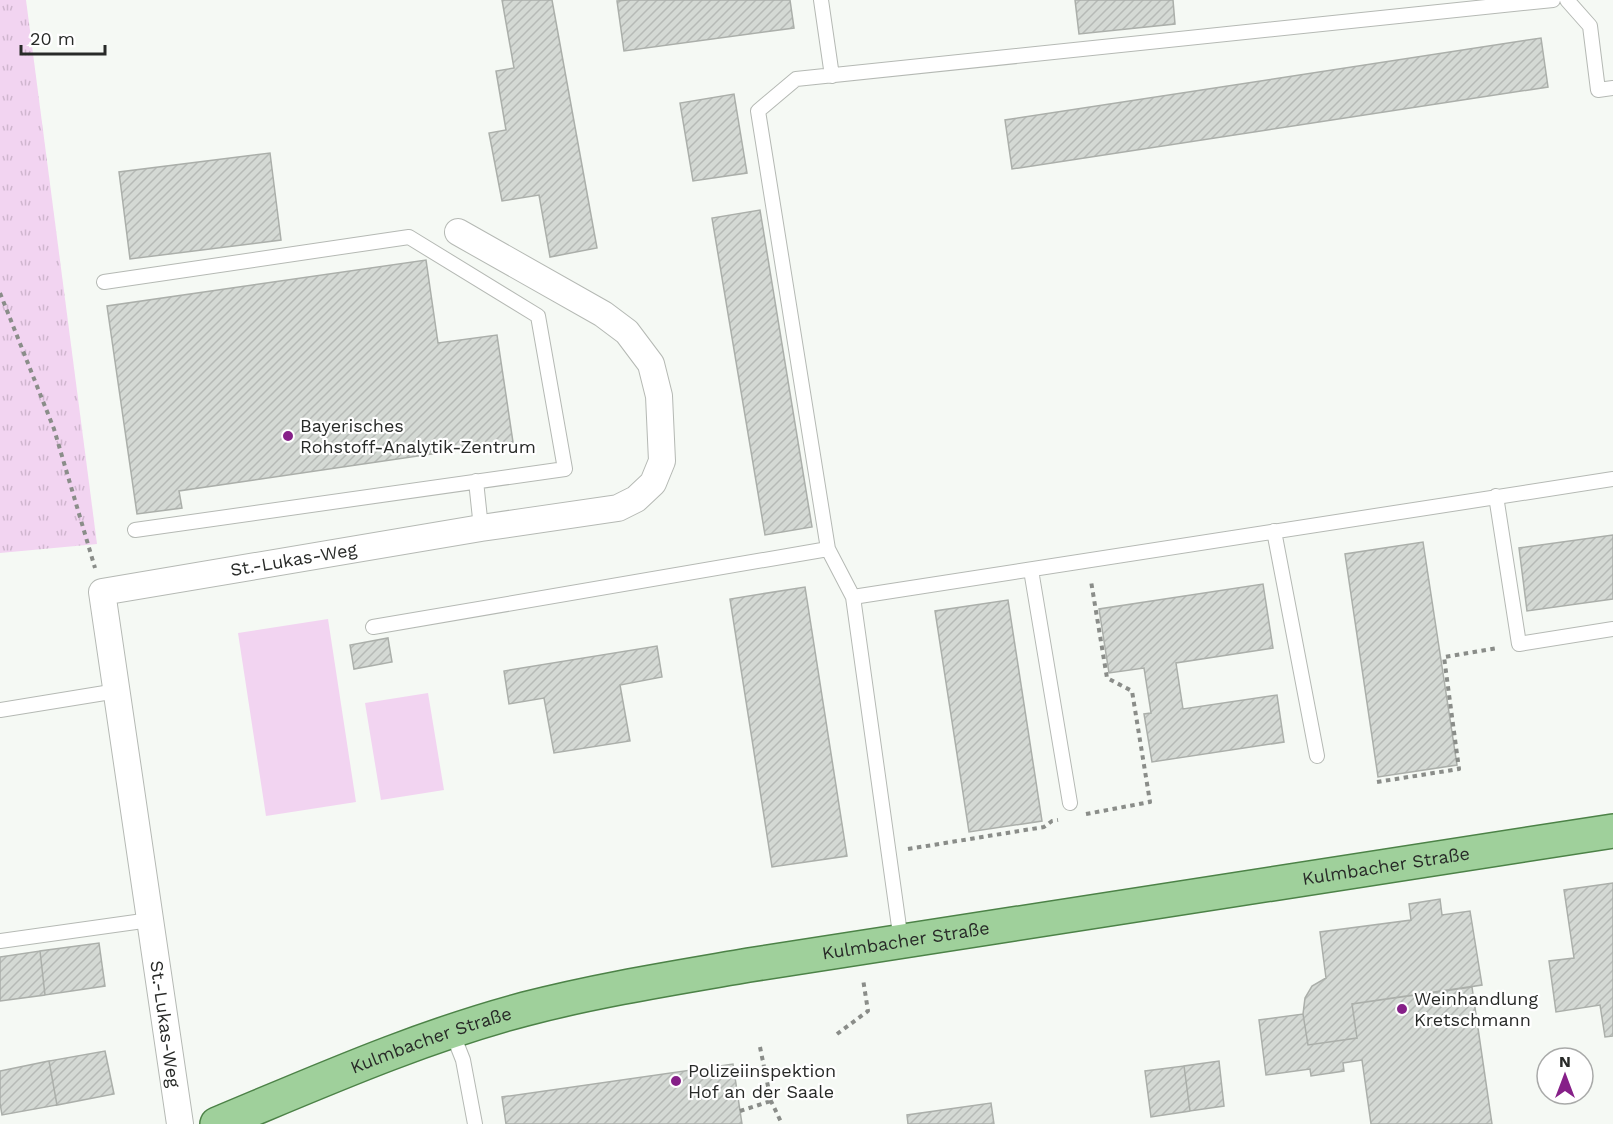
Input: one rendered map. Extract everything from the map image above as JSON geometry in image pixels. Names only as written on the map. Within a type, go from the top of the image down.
[{"type":"main road","name":"Kulmbacher Straße","points":[[217,1124],[356,1066],[452,1032],[525,1009],[616,989],[749,965],[1613,831]]},
{"type":"street","name":"St.-Lukas-Weg","points":[[180,1124],[102,592],[481,528],[618,508],[636,499],[653,483],[662,461],[659,396],[651,364],[627,332],[603,314],[458,232]]},
{"type":"lane","points":[[821,0],[832,75]]},
{"type":"lane","points":[[902,942],[853,597],[828,549],[758,111],[796,79],[1553,0]]},
{"type":"lane","points":[[1567,0],[1590,26],[1598,90],[1613,88]]},
{"type":"lane","points":[[104,282],[409,237],[538,316],[565,469],[135,530]]},
{"type":"lane","points":[[853,597],[1613,479]]},
{"type":"lane","points":[[476,481],[481,528]]},
{"type":"lane","points":[[1496,496],[1519,644],[1613,629]]},
{"type":"lane","points":[[1274,531],[1317,756]]},
{"type":"lane","points":[[373,627],[828,549]]},
{"type":"lane","points":[[1031,570],[1071,803]]},
{"type":"lane","points":[[0,710],[117,691]]},
{"type":"lane","points":[[0,941],[150,920]]},
{"type":"lane","points":[[452,1032],[463,1060],[474,1124]]},
{"type":"path","points":[[0,293],[54,429],[102,592]]},
{"type":"path","points":[[1377,782],[1460,769],[1444,657],[1519,644]]},
{"type":"path","points":[[837,1034],[868,1011],[863,979]]},
{"type":"path","points":[[760,1047],[771,1101],[782,1124]]},
{"type":"path","points":[[740,1111],[771,1101]]},
{"type":"green space","points":[[0,0],[26,0],[97,544],[0,553]]},
{"type":"green space","points":[[328,619],[356,802],[266,816],[238,633]]},
{"type":"green space","points":[[428,693],[444,790],[381,800],[365,703]]},
{"type":"building","points":[[502,0],[552,0],[597,248],[550,257],[539,195],[502,201],[489,133],[506,130],[496,71],[514,68]]},
{"type":"building","points":[[790,0],[794,28],[624,51],[617,1]]},
{"type":"building","points":[[1075,0],[1173,0],[1175,24],[1079,34]]},
{"type":"building","points":[[1541,38],[1548,87],[1012,169],[1005,120]]},
{"type":"building","points":[[734,94],[747,173],[693,181],[680,103]]},
{"type":"building","points":[[270,153],[281,240],[130,259],[119,172]]},
{"type":"building","points":[[760,210],[812,527],[765,535],[712,218]]},
{"type":"building","points":[[426,260],[438,343],[497,335],[513,442],[179,491],[182,508],[137,514],[107,306]]},
{"type":"building","points":[[1613,535],[1613,599],[1527,611],[1519,548]]},
{"type":"building","points":[[1423,542],[1457,765],[1378,777],[1345,554]]},
{"type":"building","points":[[1263,584],[1273,648],[1176,663],[1183,709],[1277,695],[1284,742],[1152,762],[1144,714],[1151,713],[1144,668],[1109,673],[1099,609]]},
{"type":"building","points":[[805,587],[847,856],[772,867],[730,599]]},
{"type":"building","points":[[1008,600],[1042,821],[969,832],[935,611]]},
{"type":"building","points":[[388,638],[392,662],[354,669],[350,645]]},
{"type":"building","points":[[657,646],[662,677],[620,685],[630,741],[554,753],[544,698],[509,704],[504,671]]},
{"type":"building","points":[[1613,883],[1613,1036],[1605,1037],[1600,1005],[1556,1012],[1549,961],[1574,958],[1564,890]]},
{"type":"building","points":[[1440,899],[1442,915],[1470,911],[1482,985],[1352,1004],[1357,1038],[1308,1045],[1303,1014],[1305,998],[1312,986],[1326,978],[1320,932],[1411,920],[1409,904]]},
{"type":"building","points":[[99,943],[105,986],[45,995],[40,951]]},
{"type":"building","points":[[40,951],[45,995],[0,1001],[0,957]]},
{"type":"building","points":[[1472,987],[1492,1124],[1371,1124],[1362,1060],[1343,1063],[1344,1071],[1311,1076],[1310,1069],[1266,1075],[1259,1020],[1303,1014],[1308,1045],[1357,1038],[1352,1004]]},
{"type":"building","points":[[105,1051],[114,1094],[57,1105],[49,1061]]},
{"type":"building","points":[[49,1061],[57,1105],[2,1115],[0,1071]]},
{"type":"building","points":[[1219,1061],[1224,1106],[1190,1111],[1184,1066]]},
{"type":"building","name":"Polizeiinspektion Hof an der Saale","points":[[733,1064],[742,1124],[506,1124],[502,1097]]},
{"type":"building","points":[[1184,1066],[1190,1111],[1151,1117],[1145,1071]]},
{"type":"building","points":[[991,1103],[994,1124],[908,1124],[907,1115]]},
{"type":"place","name":"Bayerisches Rohstoff-Analytik-Zentrum","points":[[288,436]]},
{"type":"place","name":"Weinhandlung Kretschmann","points":[[1402,1009]]},
{"type":"place","name":"Polizeiinspektion Hof an der Saale","points":[[676,1081]]}]
